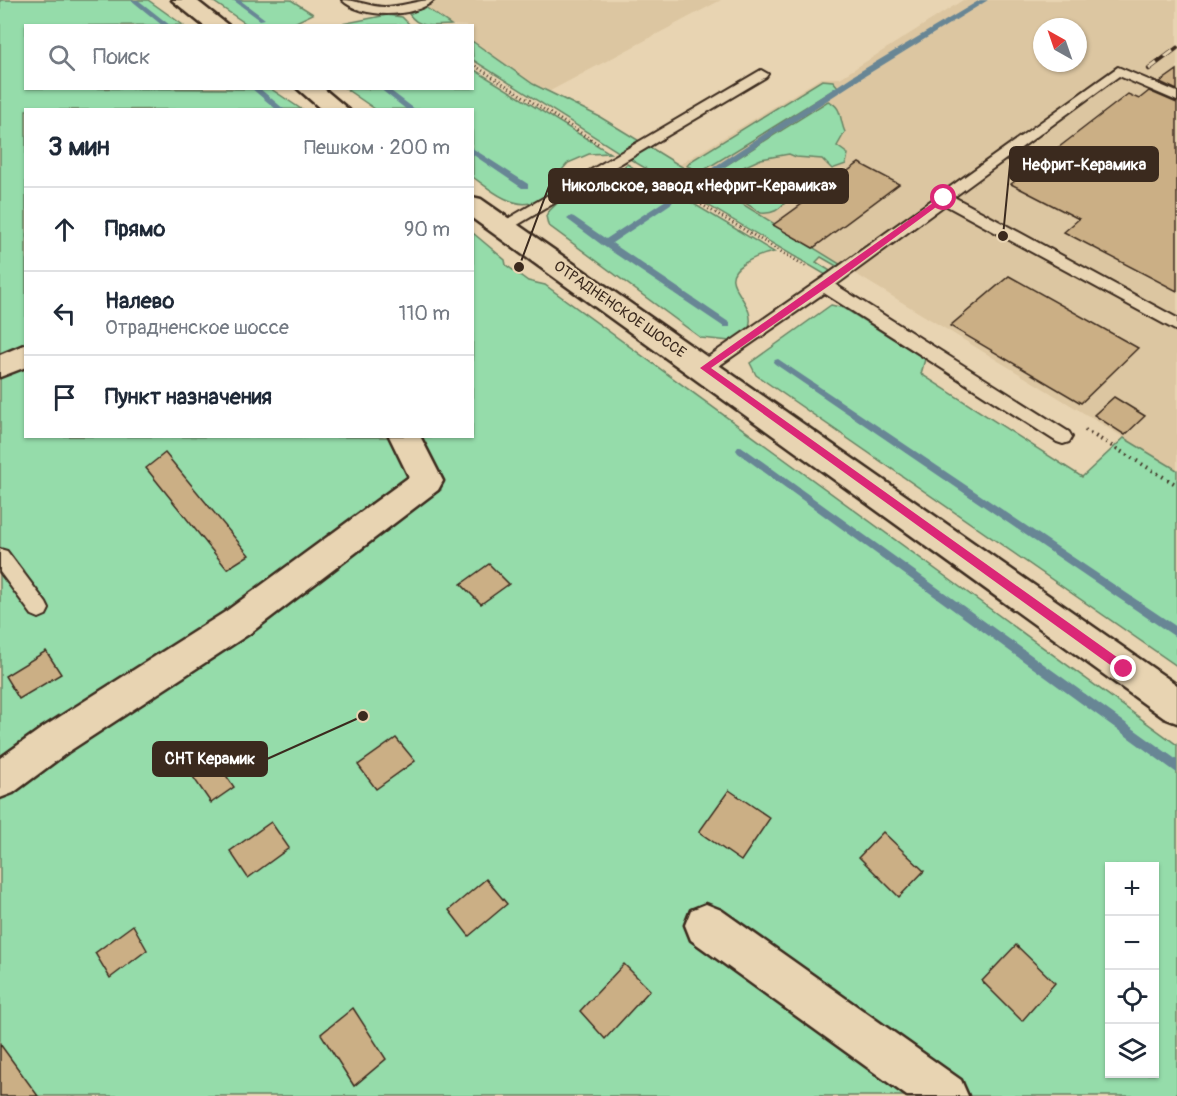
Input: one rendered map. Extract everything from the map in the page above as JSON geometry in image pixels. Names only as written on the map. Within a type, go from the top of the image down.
[{"type":"main road","points":[[182,0],[216,24]]},
{"type":"main road","points":[[311,90],[335,108]]},
{"type":"main road","name":"ОТРАДНЕНСКОЕ ШОССЕ","points":[[474,206],[1177,706]]},
{"type":"main road","points":[[0,368],[24,355]]},
{"type":"main road","points":[[0,780],[55,740],[237,623],[427,481],[405,438]]},
{"type":"main road","points":[[706,925],[945,1096]]},
{"type":"lane","points":[[348,0],[358,6],[392,11],[406,9],[428,0]]},
{"type":"lane","points":[[704,368],[824,285],[1118,71],[1177,98]]},
{"type":"lane","points":[[504,227],[761,75]]},
{"type":"lane","points":[[944,198],[1177,325]]},
{"type":"lane","points":[[824,285],[1064,437]]},
{"type":"lane","points":[[0,557],[39,609]]},
{"type":"shaded area","points":[[413,0],[721,0],[550,91],[533,83],[474,42],[474,24],[449,24]]},
{"type":"shaded area","points":[[963,0],[1177,0],[1177,470],[813,248],[898,183],[859,163],[773,225],[679,165],[821,78],[840,78]]},
{"type":"green space","points":[[0,0],[148,0],[182,24],[24,24],[24,90],[272,90],[300,108],[24,108],[24,438],[390,438],[427,499],[441,490],[416,438],[474,438],[474,234],[505,260],[506,265],[528,281],[545,285],[1177,745],[1177,1096],[0,1096]]},
{"type":"green space","points":[[211,0],[291,0],[313,14],[292,24],[247,24]]},
{"type":"green space","points":[[425,7],[450,24],[422,24],[409,14]]},
{"type":"green space","points":[[387,15],[402,17],[409,24],[342,24]]},
{"type":"green space","points":[[474,42],[533,84],[600,117],[641,142],[620,153],[474,61]]},
{"type":"green space","points":[[474,70],[610,153],[589,154],[568,163],[561,171],[559,186],[534,202],[518,203],[501,197],[474,178],[474,108],[374,108],[347,90],[474,90]]},
{"type":"green space","points":[[822,80],[833,81],[838,87],[701,172],[687,166],[691,161]]},
{"type":"green space","points":[[828,101],[836,107],[840,114],[845,132],[837,146],[848,154],[846,164],[832,169],[822,159],[796,157],[789,154],[761,159],[741,168],[738,178],[743,182],[776,191],[787,201],[776,211],[761,213],[706,178]]},
{"type":"green space","points":[[648,146],[843,266],[840,268],[821,257],[816,262],[835,274],[826,275],[628,158]]},
{"type":"green space","points":[[627,164],[774,252],[750,260],[735,271],[733,279],[735,286],[749,312],[750,322],[747,333],[730,341],[701,338],[548,225],[546,216],[548,212],[571,190],[616,174]]},
{"type":"green space","points":[[831,305],[844,308],[925,359],[921,374],[1082,477],[1124,438],[1177,470],[1177,666],[756,375],[750,363]]},
{"type":"building","points":[[1177,70],[1177,90],[1160,82]]},
{"type":"building","points":[[1149,91],[1177,103],[1177,291],[1064,232],[1079,219],[1011,184],[1128,94],[1139,99]]},
{"type":"building","points":[[859,163],[899,184],[813,248],[773,225]]},
{"type":"building","points":[[1009,276],[1138,348],[1081,403],[950,326]]},
{"type":"building","points":[[1114,397],[1145,416],[1125,435],[1094,415]]},
{"type":"building","points":[[165,453],[249,555],[227,569],[146,468]]},
{"type":"building","points":[[489,564],[509,584],[481,604],[461,584]]},
{"type":"building","points":[[46,651],[61,674],[19,699],[5,676]]},
{"type":"building","points":[[396,738],[415,761],[376,789],[358,765]]},
{"type":"building","points":[[212,755],[234,787],[211,803],[189,771]]},
{"type":"building","points":[[729,790],[770,818],[741,861],[699,832]]},
{"type":"building","points":[[271,822],[289,848],[248,878],[230,851]]},
{"type":"building","points":[[883,832],[924,871],[899,897],[859,857]]},
{"type":"building","points":[[486,879],[507,904],[469,936],[449,910]]},
{"type":"building","points":[[133,925],[147,950],[110,978],[95,953]]},
{"type":"building","points":[[1016,945],[1055,983],[1022,1021],[982,981]]},
{"type":"building","points":[[624,964],[650,990],[605,1039],[580,1011]]},
{"type":"building","points":[[353,1008],[386,1059],[354,1086],[321,1034]]},
{"type":"building","points":[[0,1044],[38,1096],[0,1096]]},
{"type":"waterway","points":[[134,0],[165,24]]},
{"type":"waterway","points":[[236,0],[262,19]]},
{"type":"waterway","points":[[695,182],[857,77],[985,0]]},
{"type":"waterway","points":[[257,90],[279,108]]},
{"type":"waterway","points":[[385,90],[410,108]]},
{"type":"waterway","points":[[474,151],[525,186]]},
{"type":"waterway","points":[[606,243],[669,201]]},
{"type":"waterway","points":[[571,219],[606,243]]},
{"type":"waterway","points":[[606,243],[727,325]]},
{"type":"waterway","points":[[778,362],[1177,633]]},
{"type":"waterway","points":[[741,450],[1177,767]]},
{"type":"railway","points":[[1149,69],[1177,48]]},
{"type":"place","name":"Нефрит-Керамика","points":[[1003,236]]},
{"type":"place","name":"Никольское, завод «Нефрит-Керамика»","points":[[519,267]]},
{"type":"place","name":"СНТ Керамик","points":[[363,716]]},
{"type":"route","points":[[944,198],[830,281],[704,368],[1124,669]]}]
